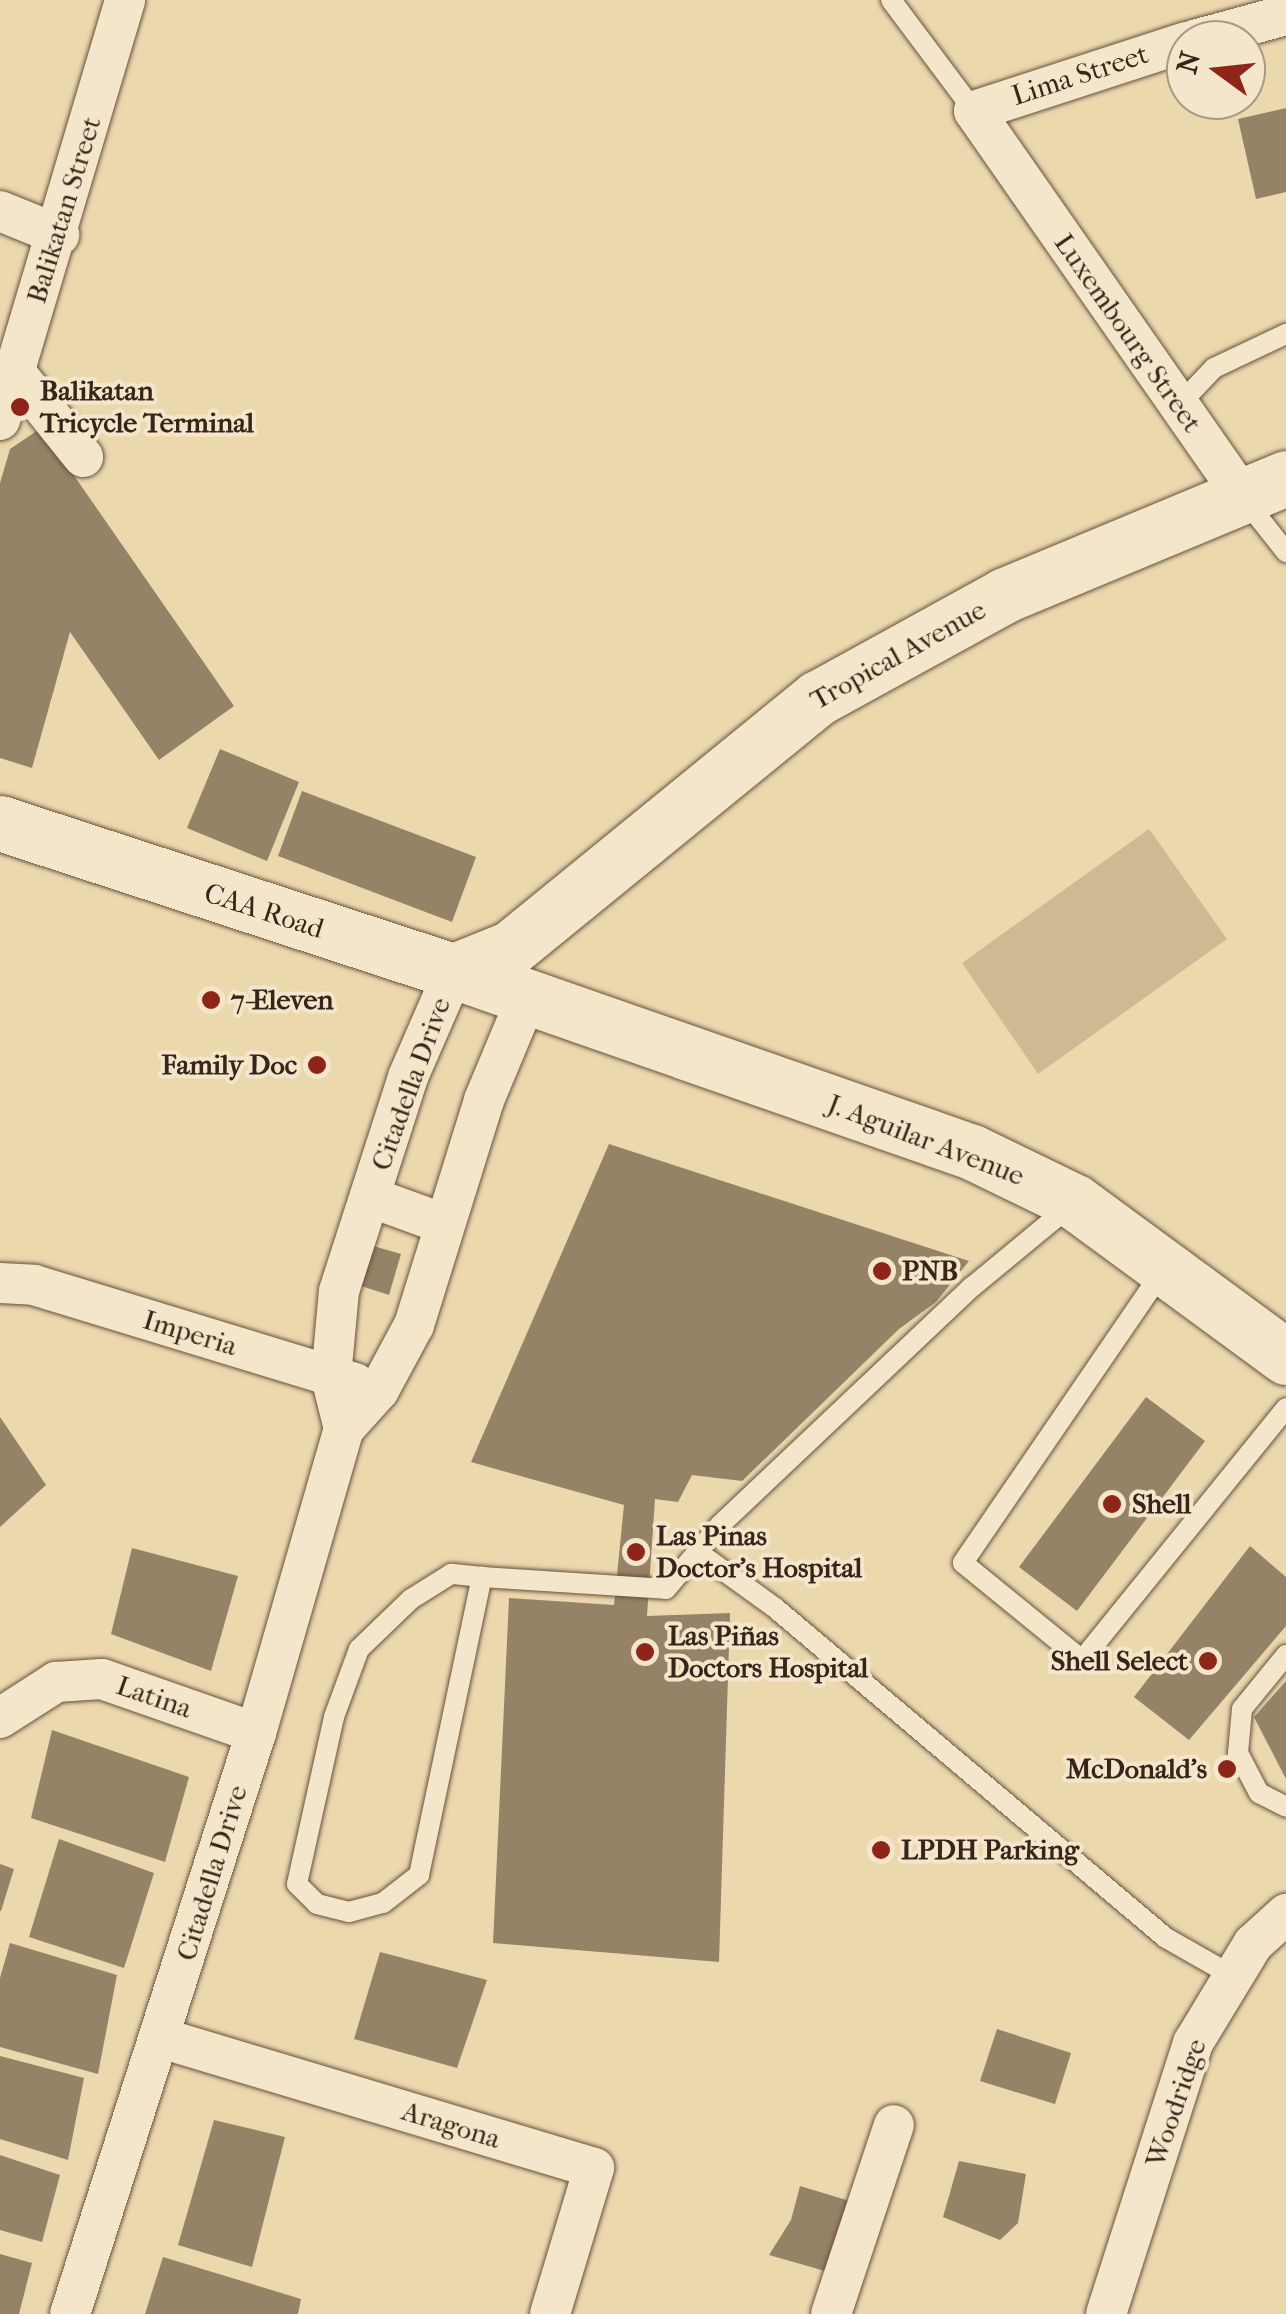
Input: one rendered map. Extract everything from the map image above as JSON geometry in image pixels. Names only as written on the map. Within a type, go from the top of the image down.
[{"type":"main road","name":"Tropical Avenue","points":[[454,971],[519,972],[818,698],[1006,595],[1263,486]]},
{"type":"main road","name":"CAA Road","points":[[1,825],[454,971]]},
{"type":"main road","name":"J. Aguilar Avenue","points":[[519,972],[972,1152],[1075,1202],[1286,1357]]},
{"type":"street","name":"Balikatan Street","points":[[0,420],[59,235],[126,0]]},
{"type":"street","name":"Lima Street","points":[[974,111],[1166,49]]},
{"type":"street","name":"Luxembourg Street","points":[[974,111],[1179,405],[1263,486]]},
{"type":"street","points":[[0,211],[59,235]]},
{"type":"street","points":[[15,372],[83,457]]},
{"type":"street","name":"Citadella Drive","points":[[344,1429],[332,1377],[339,1291],[408,1077],[454,971]]},
{"type":"street","name":"Citadella Drive","points":[[70,2314],[256,1733],[344,1429],[380,1390],[414,1325],[519,972]]},
{"type":"street","name":"Citadella Drive","points":[[370,1198],[444,1224]]},
{"type":"street","name":"Imperia","points":[[0,1283],[34,1285],[380,1390]]},
{"type":"street","name":"Latina","points":[[0,1718],[56,1682],[102,1680],[256,1733]]},
{"type":"street","name":"Woodridge","points":[[1106,2314],[1193,2043],[1231,1975],[1286,1914]]},
{"type":"street","name":"Aragona","points":[[161,2038],[594,2168],[550,2314]]},
{"type":"street","points":[[831,2314],[894,2125]]},
{"type":"lane","points":[[891,0],[974,111]]},
{"type":"lane","points":[[1179,405],[1214,368],[1286,334]]},
{"type":"lane","name":"Luxembourg Street","points":[[1263,486],[1286,552]]},
{"type":"lane","points":[[482,1576],[419,1875],[383,1904],[349,1912],[317,1904],[296,1884],[334,1718],[359,1649],[411,1599],[451,1574],[482,1576],[666,1589],[720,1525],[972,1287],[1075,1202]]},
{"type":"lane","points":[[1165,1268],[963,1564],[1082,1660],[1286,1408]]},
{"type":"lane","points":[[699,1553],[774,1607],[1166,1938],[1231,1975]]},
{"type":"lane","points":[[1286,1655],[1242,1709],[1238,1753],[1259,1793],[1286,1807]]},
{"type":"shaded area","points":[[1149,829],[1227,939],[1038,1074],[962,963]]},
{"type":"building","points":[[1286,108],[1286,192],[1256,199],[1238,120],[1266,120],[1266,113]]},
{"type":"building","points":[[41,428],[234,706],[159,760],[70,632],[32,768],[0,758],[0,483],[10,449]]},
{"type":"building","points":[[220,749],[299,782],[267,861],[187,828]]},
{"type":"building","points":[[302,791],[476,857],[452,922],[278,856]]},
{"type":"building","name":"Las Pinas Doctor's Hospital","points":[[609,1144],[969,1261],[936,1302],[899,1329],[742,1481],[692,1475],[678,1502],[655,1499],[647,1616],[730,1613],[719,1962],[493,1943],[509,1598],[614,1605],[624,1505],[471,1462]]},
{"type":"building","points":[[370,1245],[401,1254],[389,1295],[358,1285]]},
{"type":"building","name":"Shell","points":[[1146,1397],[1205,1441],[1077,1611],[1019,1567]]},
{"type":"building","points":[[0,1417],[46,1485],[0,1527]]},
{"type":"building","name":"Shell Select","points":[[1250,1546],[1286,1577],[1286,1626],[1189,1740],[1134,1697]]},
{"type":"building","points":[[132,1548],[238,1576],[211,1671],[111,1634]]},
{"type":"building","points":[[1286,1681],[1286,1779],[1254,1717]]},
{"type":"building","points":[[52,1730],[189,1777],[165,1862],[31,1818]]},
{"type":"building","points":[[59,1839],[154,1873],[124,1968],[29,1937]]},
{"type":"building","points":[[0,1864],[14,1869],[1,1911],[0,1911]]},
{"type":"building","points":[[10,1943],[117,1975],[98,2074],[0,2047],[0,1978]]},
{"type":"building","points":[[380,1952],[487,1980],[457,2068],[354,2039]]},
{"type":"building","points":[[997,2029],[1071,2053],[1055,2104],[980,2081]]},
{"type":"building","points":[[0,2056],[84,2078],[68,2160],[0,2139]]},
{"type":"building","points":[[214,2120],[285,2137],[252,2267],[178,2245]]},
{"type":"building","points":[[0,2155],[60,2175],[42,2242],[0,2230]]},
{"type":"building","points":[[959,2161],[1026,2174],[1018,2223],[1000,2240],[943,2217]]},
{"type":"building","points":[[800,2186],[853,2202],[832,2273],[769,2255],[791,2220]]},
{"type":"building","points":[[0,2254],[32,2263],[19,2314],[0,2314]]},
{"type":"building","points":[[163,2257],[301,2299],[298,2314],[145,2314]]},
{"type":"place","name":"Balikatan Tricycle Terminal","points":[[20,407]]},
{"type":"place","name":"7-Eleven","points":[[211,1000]]},
{"type":"place","name":"Family Doc","points":[[317,1065]]},
{"type":"place","name":"PNB","points":[[882,1271]]},
{"type":"place","name":"Shell","points":[[1112,1504]]},
{"type":"place","name":"Las Pinas Doctor's Hospital","points":[[636,1552]]},
{"type":"place","name":"Las Piñas Doctors Hospital","points":[[645,1652]]},
{"type":"place","name":"Shell Select","points":[[1208,1661]]},
{"type":"place","name":"McDonald's","points":[[1227,1769]]},
{"type":"place","name":"LPDH Parking","points":[[881,1850]]}]
